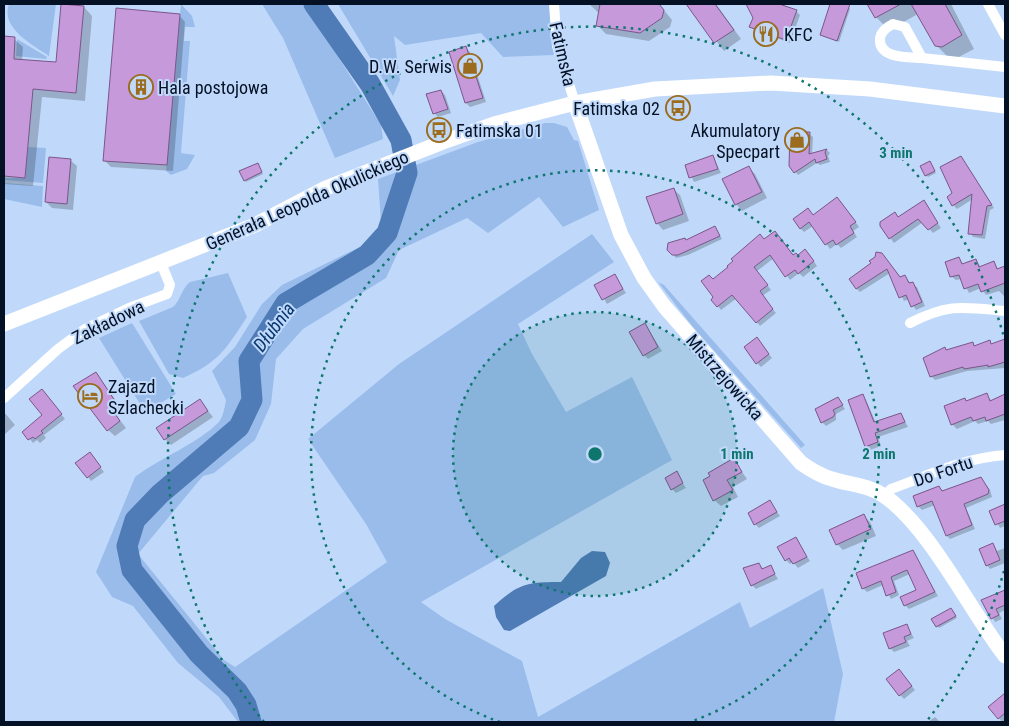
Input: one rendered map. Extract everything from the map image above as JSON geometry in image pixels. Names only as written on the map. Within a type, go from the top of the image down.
[{"type":"main road","name":"Generała Leopolda Okulickiego","points":[[4,324],[255,224],[326,188],[383,165],[494,124],[575,103],[655,89],[771,83],[870,89],[1005,106]]},
{"type":"main road","name":"Mistrzejowicka","points":[[575,103],[603,188],[625,244],[644,278],[674,318],[801,463],[824,476],[864,486],[884,496],[901,510],[921,532],[984,628],[1005,656]]},
{"type":"street","name":"Fatimska","points":[[554,4],[557,46],[575,103]]},
{"type":"street","points":[[988,4],[1005,35]]},
{"type":"street","points":[[922,58],[1005,67]]},
{"type":"street","name":"Zakładowa","points":[[4,398],[58,349],[85,329],[128,308],[168,294],[170,285],[161,263]]},
{"type":"street","points":[[910,323],[947,308],[1005,312]]},
{"type":"street","name":"Do Fortu","points":[[884,496],[891,489],[956,463],[974,458],[1005,455]]},
{"type":"shaded area","points":[[9,4],[56,4],[49,56],[27,41],[13,28],[7,13]]},
{"type":"shaded area","points":[[181,4],[192,16],[195,27],[185,27],[184,41],[190,41],[181,153],[195,155],[187,169],[171,175],[166,171]]},
{"type":"shaded area","points":[[262,4],[305,4],[381,125],[383,139],[335,158],[283,38]]},
{"type":"shaded area","points":[[338,4],[550,4],[550,28],[554,55],[503,57],[481,33],[405,45],[394,36],[400,80],[393,96]]},
{"type":"shaded area","points":[[17,39],[47,57],[46,59],[16,56]]},
{"type":"shaded area","points":[[545,123],[554,123],[567,127],[574,140],[578,141],[599,210],[563,227],[539,197],[488,233],[467,218],[399,250],[386,278],[303,329],[276,359],[271,404],[255,440],[214,473],[203,476],[138,554],[224,660],[235,667],[387,562],[366,524],[308,439],[399,364],[592,234],[614,262],[518,324],[532,354],[566,412],[632,377],[672,460],[421,602],[445,619],[522,661],[538,717],[740,602],[750,628],[823,588],[843,674],[834,722],[238,722],[219,697],[178,663],[133,606],[112,597],[96,572],[135,477],[200,437],[219,422],[226,400],[212,371],[235,347],[262,304],[282,285],[372,241],[381,222],[378,179],[478,142]]},
{"type":"shaded area","points":[[28,147],[46,148],[43,183],[4,180],[4,178],[25,178]]},
{"type":"shaded area","points":[[4,183],[43,186],[42,207],[4,199]]},
{"type":"shaded area","points":[[228,273],[247,317],[221,354],[214,360],[183,378],[169,374],[139,321],[173,307],[190,282]]},
{"type":"shaded area","points":[[658,282],[664,285],[805,445],[801,448],[692,326]]},
{"type":"shaded area","points":[[132,323],[176,394],[145,412],[99,338]]},
{"type":"shaded area","points":[[592,551],[605,552],[610,563],[606,576],[510,631],[504,630],[496,617],[494,606],[517,588],[524,585],[561,582],[581,558]]},
{"type":"building","points":[[61,4],[84,6],[76,93],[33,89],[25,178],[4,176],[4,36],[15,37],[14,59],[56,62]]},
{"type":"building","points":[[600,4],[659,4],[664,10],[662,18],[640,33],[596,26]]},
{"type":"building","points":[[686,4],[715,4],[734,30],[714,43]]},
{"type":"building","points":[[746,4],[779,4],[797,10],[786,40],[749,27],[753,18]]},
{"type":"building","points":[[830,4],[850,4],[837,41],[820,35]]},
{"type":"building","points":[[867,4],[901,4],[875,18]]},
{"type":"building","points":[[911,4],[945,4],[962,35],[942,47],[935,46]]},
{"type":"building","name":"Hala postojowa","points":[[116,8],[180,14],[167,165],[103,161]]},
{"type":"building","points":[[466,46],[483,98],[465,103],[449,52]]},
{"type":"building","points":[[441,90],[448,109],[433,114],[426,94]]},
{"type":"building","points":[[790,132],[810,132],[809,154],[827,149],[825,152],[827,159],[816,163],[815,159],[794,173],[789,166]]},
{"type":"building","points":[[713,155],[718,169],[689,178],[685,165]]},
{"type":"building","points":[[961,156],[992,205],[987,206],[982,235],[968,234],[972,194],[952,206],[947,197],[952,193],[940,167]]},
{"type":"building","points":[[49,157],[71,159],[67,204],[45,202]]},
{"type":"building","points":[[930,161],[935,171],[925,176],[920,166]]},
{"type":"building","points":[[258,163],[262,172],[244,181],[239,171]]},
{"type":"building","points":[[749,166],[762,192],[735,205],[722,179]]},
{"type":"building","points":[[674,188],[683,214],[656,224],[646,197]]},
{"type":"building","points":[[837,197],[856,222],[850,226],[854,233],[836,245],[833,240],[825,245],[809,222],[800,229],[793,219],[808,208],[813,215]]},
{"type":"building","points":[[924,200],[938,223],[928,230],[918,219],[889,239],[880,226],[880,222],[895,212],[898,217]]},
{"type":"building","points":[[715,226],[720,236],[678,255],[672,255],[667,250],[668,243],[685,238],[686,240]]},
{"type":"building","points":[[775,231],[793,255],[796,253],[798,255],[805,249],[814,261],[798,274],[795,270],[785,277],[770,255],[754,267],[768,285],[760,291],[773,309],[756,323],[732,295],[717,307],[711,300],[713,297],[701,281],[709,275],[713,279],[728,267],[733,261],[731,259],[760,234],[764,239]]},
{"type":"building","points":[[876,252],[882,253],[900,277],[905,275],[909,283],[913,282],[922,302],[911,307],[906,295],[899,298],[887,269],[856,289],[849,279],[871,263],[869,261],[875,257]]},
{"type":"building","points":[[959,257],[962,264],[976,259],[979,267],[994,261],[997,269],[1005,266],[1005,283],[981,292],[978,284],[964,289],[959,275],[950,277],[945,262]]},
{"type":"building","points":[[615,274],[623,289],[602,300],[594,285]]},
{"type":"building","points":[[645,323],[658,347],[643,356],[629,332]]},
{"type":"building","points":[[757,337],[769,354],[756,364],[744,347]]},
{"type":"building","points":[[1005,339],[1005,362],[988,367],[988,365],[964,369],[963,367],[930,377],[923,358],[945,347],[946,350],[973,342],[974,346],[990,340],[991,344]]},
{"type":"building","points":[[96,372],[117,404],[111,408],[120,421],[107,431],[73,386]]},
{"type":"building","points":[[42,389],[62,414],[41,431],[43,433],[35,439],[33,437],[28,440],[22,432],[42,415],[29,399]]},
{"type":"building","points":[[987,393],[990,401],[1005,394],[1005,414],[986,421],[985,417],[973,421],[971,417],[951,425],[944,406],[965,398],[966,401]]},
{"type":"building","points":[[863,394],[874,422],[901,413],[905,422],[875,433],[878,442],[865,447],[848,400]]},
{"type":"building","points":[[838,397],[843,405],[833,410],[835,414],[833,417],[821,423],[815,409]]},
{"type":"building","points":[[200,399],[208,411],[164,440],[156,428]]},
{"type":"building","points":[[90,452],[101,467],[87,478],[75,463]]},
{"type":"building","points":[[734,458],[742,472],[727,480],[733,490],[713,501],[703,480],[710,476],[708,473]]},
{"type":"building","points":[[677,471],[683,483],[671,490],[665,478]]},
{"type":"building","points":[[981,477],[989,490],[988,494],[964,504],[972,525],[946,536],[932,501],[917,507],[913,496],[939,486],[942,491]]},
{"type":"building","points":[[770,500],[777,512],[754,525],[748,513]]},
{"type":"building","points":[[1005,504],[1005,521],[995,525],[989,511]]},
{"type":"building","points":[[864,514],[871,529],[836,545],[829,530]]},
{"type":"building","points":[[796,537],[807,557],[793,564],[789,558],[785,561],[777,547]]},
{"type":"building","points":[[993,543],[1000,560],[986,566],[979,549]]},
{"type":"building","points":[[913,550],[935,592],[904,606],[900,597],[916,590],[907,570],[891,577],[896,592],[886,596],[881,581],[862,589],[856,573]]},
{"type":"building","points":[[759,563],[762,569],[771,565],[775,574],[751,586],[743,568]]},
{"type":"building","points":[[1005,590],[1005,605],[996,609],[999,615],[991,619],[981,600]]},
{"type":"building","points":[[951,608],[956,616],[936,627],[931,619]]},
{"type":"building","points":[[907,624],[911,634],[904,637],[906,642],[889,649],[883,633]]},
{"type":"building","points":[[899,669],[912,686],[899,696],[886,679]]},
{"type":"building","points":[[1005,693],[1005,713],[998,719],[988,707]]},
{"type":"waterway","name":"Dłubnia","points":[[251,722],[246,705],[237,691],[199,654],[132,570],[127,546],[135,520],[160,494],[239,427],[252,400],[249,361],[286,303],[367,255],[387,233],[407,173],[401,140],[370,84],[314,4]]},
{"type":"place","name":"KFC","points":[[766,34]]},
{"type":"place","name":"D.W. Serwis","points":[[470,66]]},
{"type":"place","name":"Hala postojowa","points":[[141,87]]},
{"type":"place","name":"Fatimska 02","points":[[678,108]]},
{"type":"place","name":"Fatimska 01","points":[[439,130]]},
{"type":"place","name":"Akumulatory Specpart","points":[[797,140]]},
{"type":"place","name":"Zajazd Szlachecki","points":[[90,396]]}]
